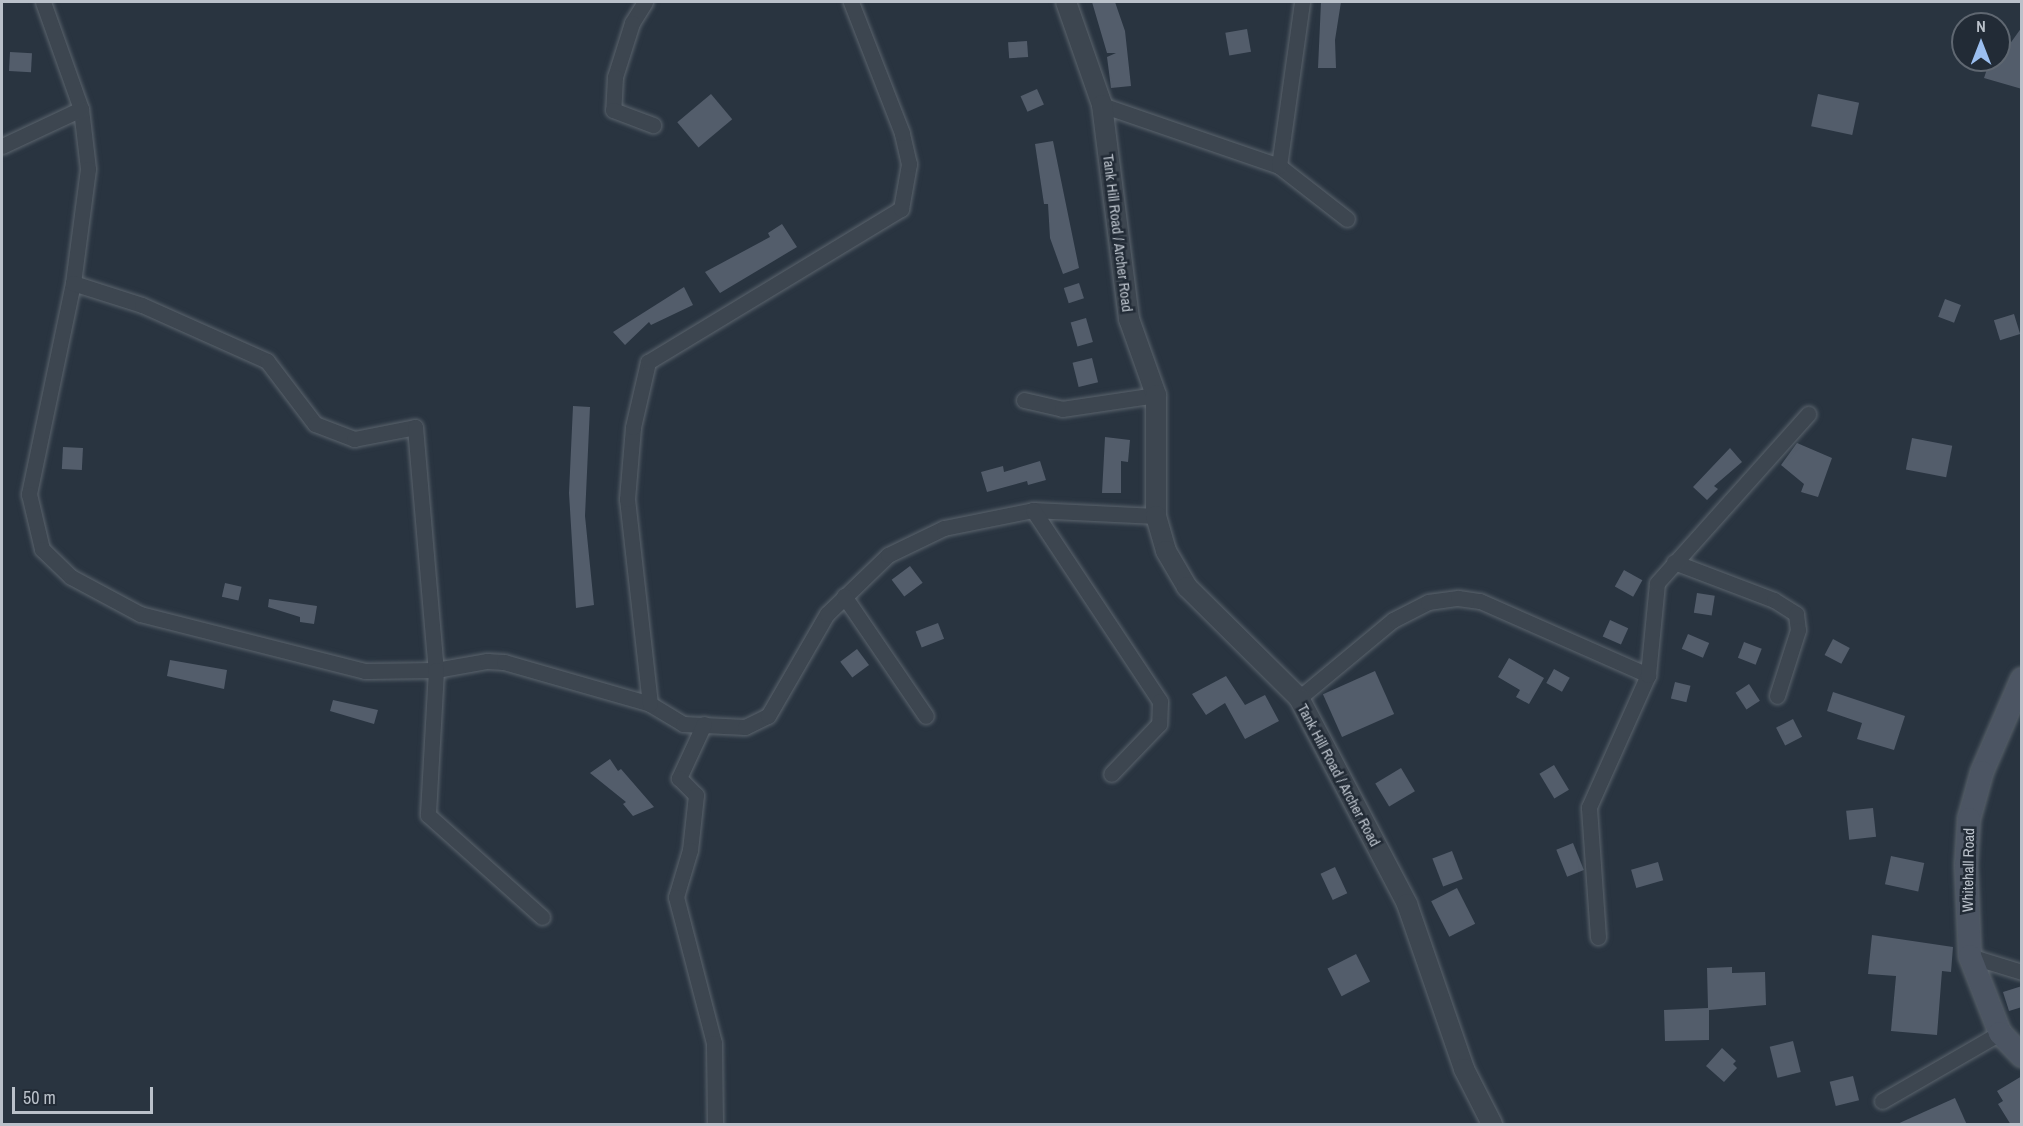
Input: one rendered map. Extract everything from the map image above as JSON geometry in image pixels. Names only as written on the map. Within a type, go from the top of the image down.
[{"type":"main road","name":"Whitehall Road","points":[[2022,679],[1982,772],[1969,819],[1966,910],[1970,956],[2000,1033],[2022,1056]]},
{"type":"street","points":[[43,2],[81,109],[88,169],[73,283],[29,494],[42,549],[71,576],[140,614],[365,671],[436,670],[487,661],[504,662],[650,704],[683,724],[745,727],[768,716],[808,641],[844,596],[888,555],[944,528],[1033,510],[1156,516]]},
{"type":"street","points":[[645,2],[632,23],[615,77],[613,110],[653,126]]},
{"type":"street","points":[[650,704],[627,500],[633,427],[648,362],[901,209],[909,164],[902,133],[851,2]]},
{"type":"street","name":"Tank Hill Road / Archer Road","points":[[1066,2],[1102,105],[1129,319],[1156,394],[1156,516],[1166,550],[1187,586],[1299,698],[1407,904],[1464,1069],[1492,1125]]},
{"type":"street","points":[[1279,166],[1302,2]]},
{"type":"street","points":[[1102,105],[1279,166],[1347,219]]},
{"type":"street","points":[[2,146],[81,109]]},
{"type":"street","points":[[73,283],[142,305],[267,361],[315,424],[354,439],[415,427],[436,670],[428,814],[542,917]]},
{"type":"street","points":[[1024,400],[1062,409],[1156,394]]},
{"type":"street","points":[[1598,937],[1589,807],[1648,675],[1657,583],[1808,414]]},
{"type":"street","points":[[1033,510],[1160,700],[1159,724],[1111,774]]},
{"type":"street","points":[[1674,562],[1774,600],[1796,614],[1798,630],[1776,696]]},
{"type":"street","points":[[844,596],[926,716]]},
{"type":"street","points":[[1299,698],[1393,620],[1428,602],[1458,598],[1480,601],[1648,675]]},
{"type":"street","points":[[704,724],[680,778],[696,795],[690,850],[676,897],[714,1043],[715,1125]]},
{"type":"street","points":[[1970,956],[2022,972]]},
{"type":"street","points":[[1882,1101],[2000,1033]]},
{"type":"building","points":[[1092,2],[1115,2],[1125,31],[1131,86],[1111,88],[1107,57],[1116,53],[1107,53]]},
{"type":"building","points":[[1321,2],[1341,2],[1335,40],[1336,68],[1318,68]]},
{"type":"building","points":[[2022,27],[2022,89],[1984,78],[1986,72],[2011,72],[2011,42]]},
{"type":"building","points":[[1247,29],[1251,52],[1229,55],[1225,33]]},
{"type":"building","points":[[1027,41],[1028,57],[1009,58],[1008,42]]},
{"type":"building","points":[[10,52],[32,53],[31,72],[9,71]]},
{"type":"building","points":[[1037,89],[1044,105],[1027,112],[1021,96]]},
{"type":"building","points":[[711,94],[732,119],[699,148],[677,122]]},
{"type":"building","points":[[1818,94],[1859,103],[1852,135],[1811,126]]},
{"type":"building","points":[[1053,141],[1079,268],[1063,274],[1050,238],[1048,204],[1044,204],[1035,144]]},
{"type":"building","points":[[782,224],[797,247],[720,293],[705,272],[770,237],[768,233]]},
{"type":"building","points":[[1079,283],[1084,298],[1069,303],[1064,288]]},
{"type":"building","points":[[684,287],[693,305],[651,325],[649,322],[625,345],[613,332]]},
{"type":"building","points":[[1945,299],[1961,305],[1954,323],[1938,317]]},
{"type":"building","points":[[2014,314],[2020,334],[2000,340],[1994,320]]},
{"type":"building","points":[[1086,318],[1093,342],[1078,346],[1071,322]]},
{"type":"building","points":[[1092,358],[1098,382],[1079,387],[1073,363]]},
{"type":"building","points":[[573,406],[590,407],[585,516],[594,605],[576,608],[569,493]]},
{"type":"building","points":[[1105,437],[1130,440],[1128,462],[1121,461],[1121,493],[1102,493]]},
{"type":"building","points":[[1912,438],[1952,446],[1946,477],[1906,469]]},
{"type":"building","points":[[1797,443],[1832,458],[1818,497],[1801,492],[1804,484],[1781,465]]},
{"type":"building","points":[[63,447],[83,448],[82,470],[62,469]]},
{"type":"building","points":[[1730,448],[1742,462],[1714,486],[1718,489],[1707,500],[1693,487]]},
{"type":"building","points":[[1040,461],[1046,480],[1028,485],[1027,481],[987,492],[981,472],[1003,466],[1004,472]]},
{"type":"building","points":[[910,566],[923,583],[904,597],[892,580]]},
{"type":"building","points":[[1624,570],[1642,580],[1633,597],[1615,587]]},
{"type":"building","points":[[225,583],[242,587],[238,600],[222,597]]},
{"type":"building","points":[[1697,593],[1715,596],[1712,616],[1694,613]]},
{"type":"building","points":[[269,599],[317,606],[314,624],[300,622],[300,617],[268,607]]},
{"type":"building","points":[[1610,620],[1628,628],[1621,645],[1603,636]]},
{"type":"building","points":[[938,623],[944,639],[922,647],[916,632]]},
{"type":"building","points":[[1688,634],[1709,643],[1703,658],[1682,649]]},
{"type":"building","points":[[1833,639],[1850,648],[1841,664],[1825,655]]},
{"type":"building","points":[[1744,642],[1762,649],[1756,665],[1738,658]]},
{"type":"building","points":[[857,649],[869,665],[852,678],[840,662]]},
{"type":"building","points":[[1509,658],[1544,678],[1529,704],[1516,697],[1520,690],[1498,677]]},
{"type":"building","points":[[170,660],[227,670],[224,689],[167,676]]},
{"type":"building","points":[[1554,669],[1570,678],[1562,692],[1546,683]]},
{"type":"building","points":[[1375,671],[1394,714],[1342,737],[1323,694]]},
{"type":"building","points":[[1226,676],[1245,705],[1265,695],[1279,721],[1245,739],[1225,703],[1206,715],[1192,694]]},
{"type":"building","points":[[1675,682],[1691,686],[1686,702],[1671,698]]},
{"type":"building","points":[[1749,684],[1760,701],[1746,709],[1736,693]]},
{"type":"building","points":[[1833,692],[1905,716],[1894,750],[1857,739],[1862,723],[1827,711]]},
{"type":"building","points":[[333,700],[378,710],[374,724],[330,711]]},
{"type":"building","points":[[1793,719],[1802,737],[1785,745],[1776,728]]},
{"type":"building","points":[[610,759],[618,771],[621,769],[654,807],[633,816],[623,804],[626,802],[590,773]]},
{"type":"building","points":[[1554,765],[1569,790],[1554,799],[1539,774]]},
{"type":"building","points":[[1401,768],[1415,791],[1389,807],[1375,783]]},
{"type":"building","points":[[1873,808],[1876,837],[1849,840],[1846,811]]},
{"type":"building","points":[[1573,843],[1584,870],[1567,877],[1556,850]]},
{"type":"building","points":[[1452,851],[1463,879],[1443,887],[1432,859]]},
{"type":"building","points":[[1891,856],[1924,863],[1918,891],[1885,884]]},
{"type":"building","points":[[1658,862],[1663,880],[1636,888],[1631,870]]},
{"type":"building","points":[[1335,867],[1347,893],[1333,900],[1320,874]]},
{"type":"building","points":[[1457,888],[1475,924],[1449,937],[1431,901]]},
{"type":"building","points":[[1872,935],[1953,947],[1951,972],[1942,971],[1937,1035],[1891,1031],[1896,976],[1868,974]]},
{"type":"building","points":[[1356,954],[1370,982],[1342,996],[1327,969]]},
{"type":"building","points":[[1732,967],[1732,973],[1765,972],[1766,1005],[1709,1010],[1709,1040],[1665,1041],[1664,1010],[1708,1008],[1707,968]]},
{"type":"building","points":[[2022,986],[2022,1007],[2009,1011],[2003,992]]},
{"type":"building","points":[[1793,1041],[1801,1072],[1777,1078],[1770,1047]]},
{"type":"building","points":[[1722,1048],[1736,1061],[1733,1064],[1737,1068],[1724,1082],[1706,1066]]},
{"type":"building","points":[[1853,1076],[1859,1100],[1836,1106],[1830,1082]]},
{"type":"building","points":[[2022,1076],[2022,1125],[2011,1125],[1998,1104],[2003,1101],[1997,1091]]},
{"type":"building","points":[[1955,1098],[1967,1125],[1895,1125]]}]
